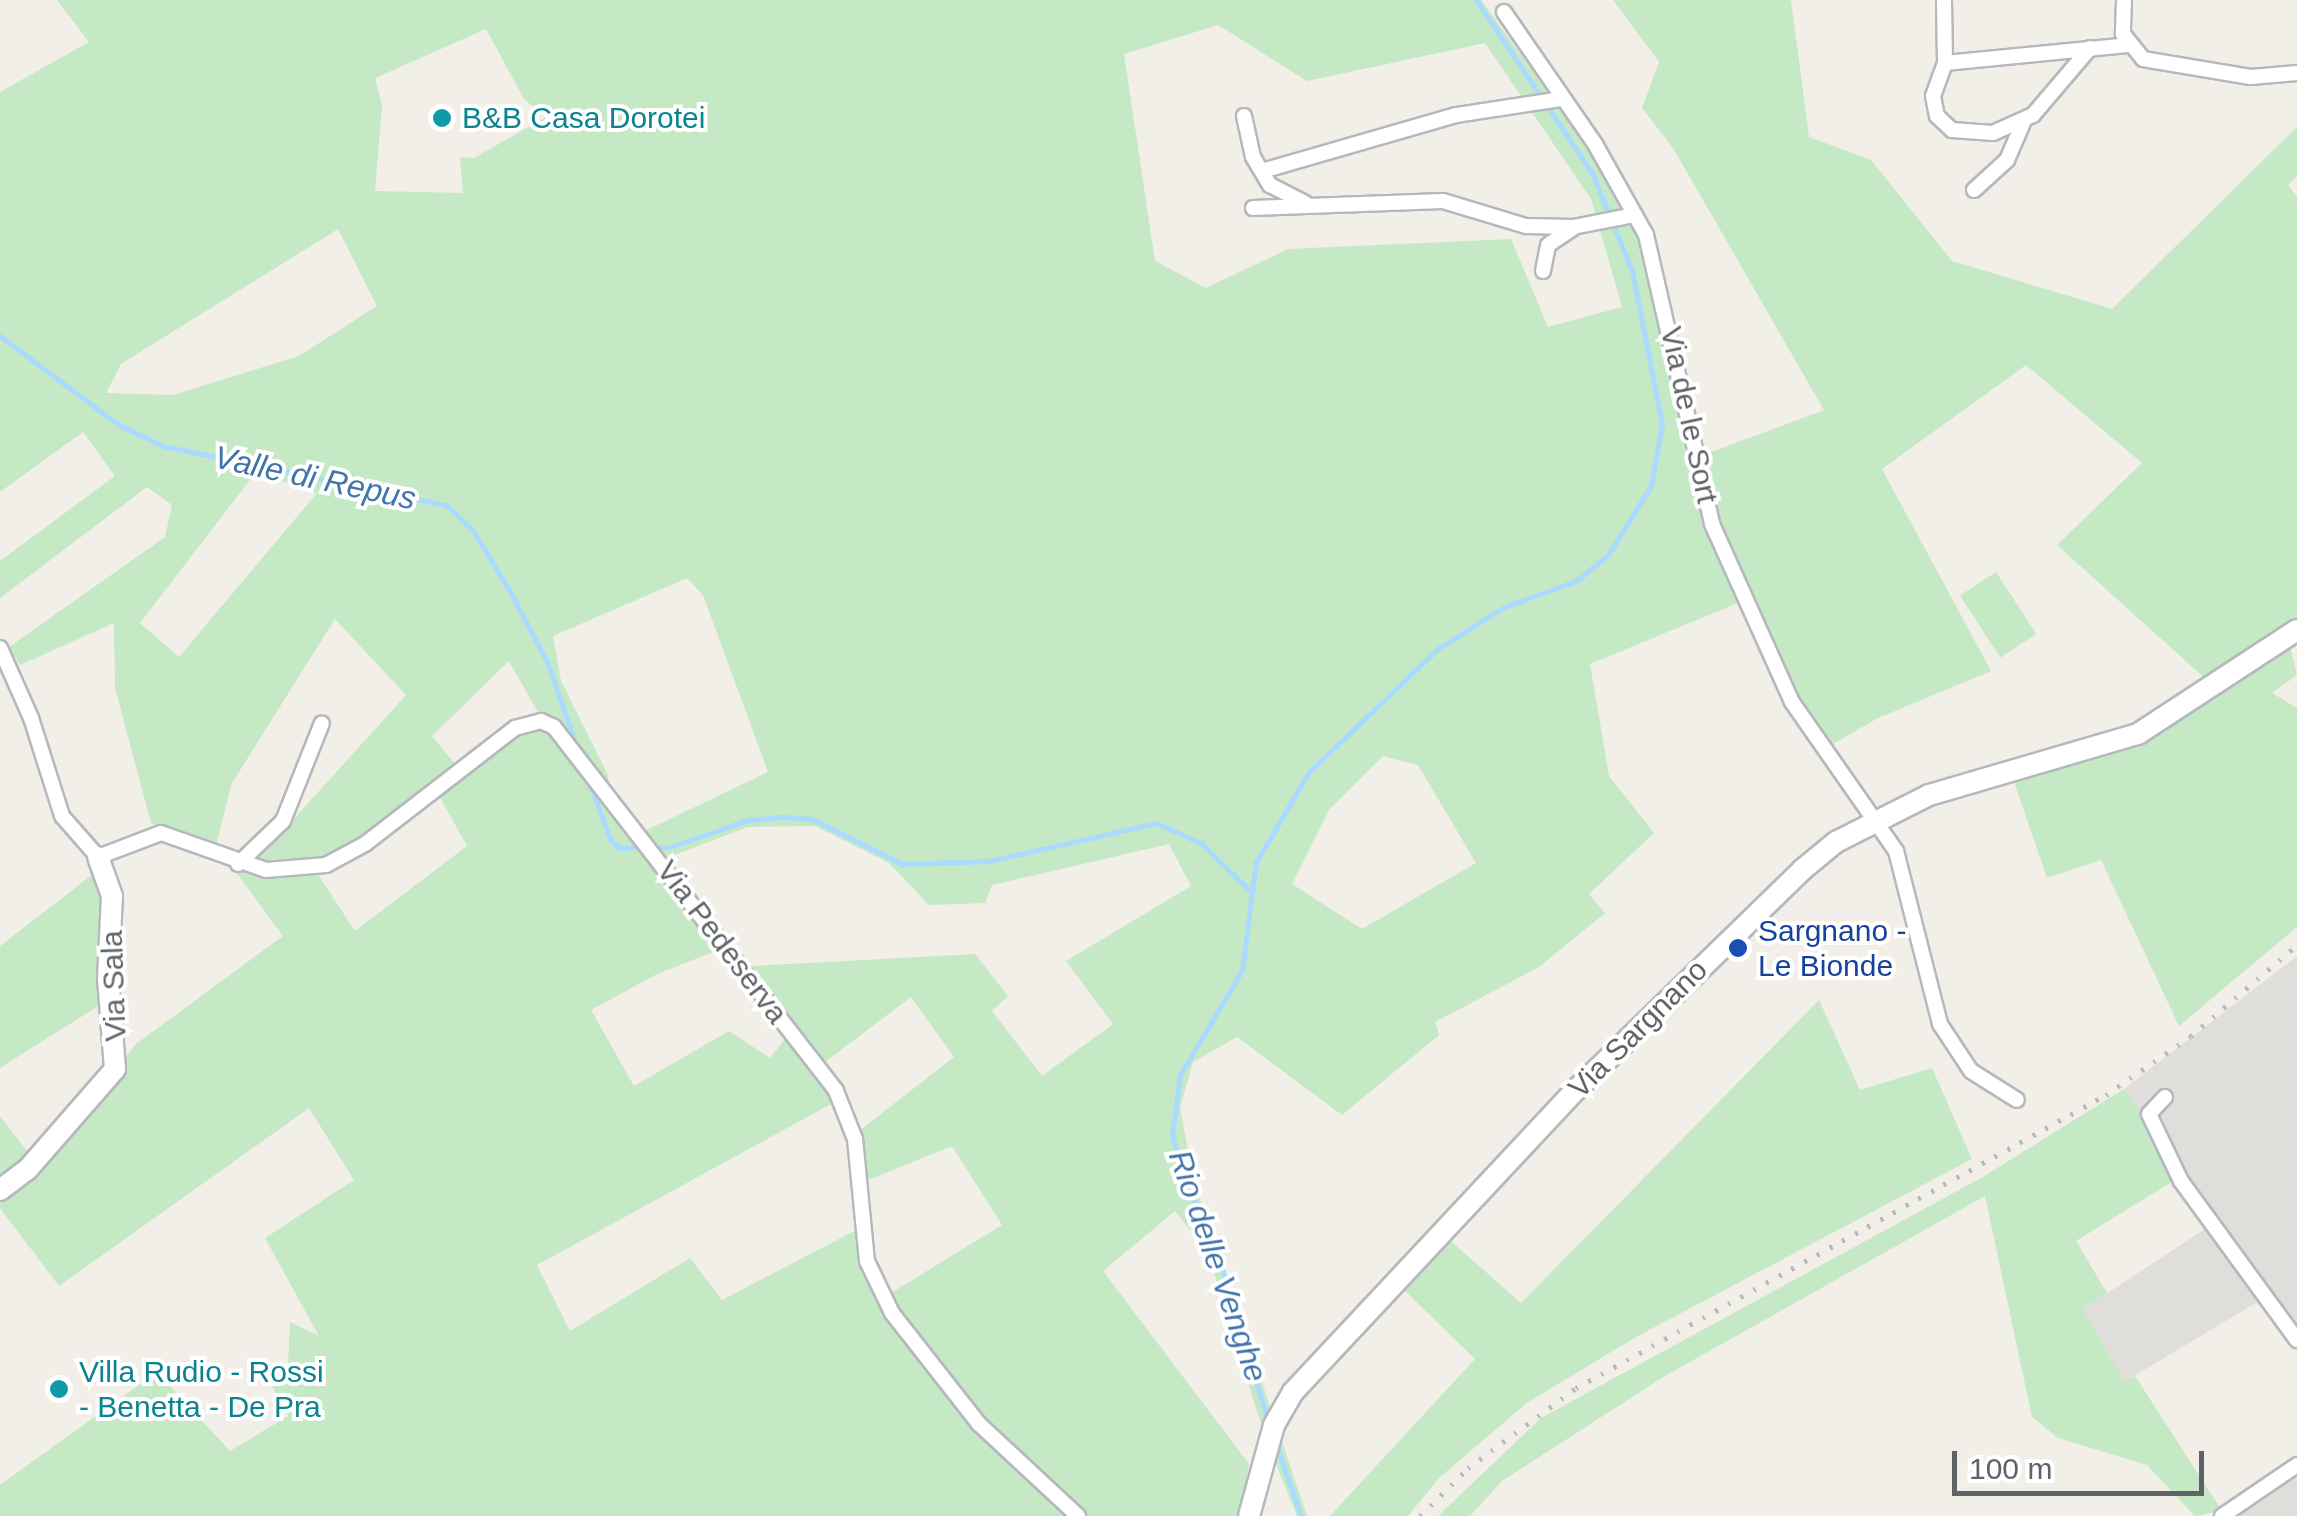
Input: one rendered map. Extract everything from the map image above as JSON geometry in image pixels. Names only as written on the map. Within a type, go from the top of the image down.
[{"type":"street","points":[[1944,0],[1945,63],[1933,96],[1944,124],[1978,134],[2023,123]]},
{"type":"street","points":[[2124,0],[2121,24],[2130,44],[2143,59],[2163,66],[2266,78],[2297,72]]},
{"type":"street","name":"Via de le Sort","points":[[1504,12],[1656,263],[1712,524],[1792,702],[1875,820],[1904,871],[1940,1024],[1970,1071],[2017,1100]]},
{"type":"street","points":[[1945,63],[2130,44]]},
{"type":"street","points":[[1974,190],[2007,160],[2023,123],[2090,48]]},
{"type":"street","points":[[1262,172],[1456,115],[1556,100]]},
{"type":"street","points":[[1244,116],[1270,185],[1314,206]]},
{"type":"street","points":[[1253,208],[1443,201],[1526,226],[1575,226],[1628,216]]},
{"type":"street","points":[[1543,271],[1548,245],[1575,226]]},
{"type":"street","name":"Via Sargnano","points":[[1249,1516],[1271,1433],[1328,1354],[1690,974],[1802,870],[1875,820],[1929,795],[2138,734],[2297,630]]},
{"type":"street","points":[[0,648],[32,718],[62,816],[98,857]]},
{"type":"street","points":[[238,864],[283,821],[322,723]]},
{"type":"street","name":"Via Pedeserva","points":[[98,857],[162,833],[238,864],[292,871],[326,865],[365,844],[522,724],[547,723],[567,741],[737,958],[763,1004],[816,1058],[840,1099],[855,1139],[867,1261],[880,1296],[979,1424],[1078,1516]]},
{"type":"street","name":"Via Sala","points":[[0,1190],[28,1170],[115,1070],[108,978],[112,896],[98,857]]},
{"type":"street","points":[[2165,1096],[2149,1114],[2181,1181],[2297,1340]]},
{"type":"street","points":[[2222,1516],[2297,1465]]},
{"type":"shaded area","points":[[2297,956],[2297,1341],[2264,1298],[2124,1382],[2083,1309],[2214,1223],[2124,1089]]},
{"type":"shaded area","points":[[2297,1465],[2297,1516],[2224,1516]]},
{"type":"green space","points":[[57,0],[1481,0],[1610,178],[1650,261],[1690,460],[1824,410],[1673,148],[1642,108],[1659,62],[1613,0],[1791,0],[1809,137],[1871,160],[1952,261],[2112,309],[2297,127],[2297,176],[2288,185],[2297,197],[2297,638],[2290,646],[2297,675],[2272,693],[2297,708],[2297,927],[2179,1026],[2101,860],[2047,878],[2008,764],[2097,739],[2219,691],[2057,545],[2142,463],[2026,365],[1882,469],[1991,671],[1878,718],[1817,753],[1738,603],[1590,664],[1609,776],[1654,833],[1589,894],[1605,913],[1539,967],[1435,1022],[1439,1035],[1342,1115],[1237,1037],[1193,1062],[1180,1108],[1194,1181],[1307,1516],[1297,1516],[1264,1434],[1208,1253],[1175,1211],[1103,1271],[1249,1464],[1240,1516],[0,1516],[0,1485],[157,1372],[230,1451],[288,1416],[266,1375],[288,1365],[290,1322],[319,1336],[265,1238],[354,1180],[309,1108],[59,1286],[0,1208],[0,1116],[37,1164],[136,1044],[283,936],[232,867],[293,820],[406,695],[335,619],[232,783],[216,845],[151,823],[115,688],[114,623],[20,665],[9,647],[165,537],[172,505],[147,487],[0,598],[0,561],[115,476],[83,432],[0,492],[0,92],[89,42]],"holes":[[[1218,25],[1307,81],[1485,43],[1591,199],[1622,307],[1548,327],[1511,239],[1288,249],[1206,288],[1155,261],[1124,54]],[[486,29],[524,99],[546,117],[474,158],[460,157],[463,193],[375,191],[382,105],[375,78]],[[338,229],[377,306],[299,356],[173,395],[106,393],[121,364]],[[256,472],[317,493],[179,657],[140,623]],[[687,578],[703,595],[768,772],[634,836],[613,811],[608,775],[561,681],[553,636]],[[509,661],[539,714],[463,774],[432,736]],[[1383,756],[1418,765],[1476,863],[1362,929],[1292,884],[1329,810]],[[438,794],[467,846],[355,931],[315,870]],[[815,826],[889,863],[929,905],[985,903],[992,885],[1169,844],[1191,886],[1066,961],[1113,1024],[1042,1076],[992,1011],[1008,996],[975,954],[734,967],[797,1024],[770,1058],[729,1031],[634,1086],[591,1010],[657,974],[721,949],[654,863],[747,827]],[[911,997],[954,1057],[859,1131],[861,1183],[952,1146],[1002,1225],[891,1293],[862,1227],[722,1300],[690,1258],[570,1331],[537,1265],[840,1099],[825,1062]]]},
{"type":"green space","points":[[1996,572],[2036,634],[2000,657],[1960,595]]},
{"type":"green space","points":[[97,871],[114,916],[111,998],[0,1068],[0,946]]},
{"type":"green space","points":[[1819,1000],[1860,1090],[1932,1068],[1972,1159],[1634,1338],[1527,1403],[1440,1477],[1408,1516],[1330,1516],[1475,1359],[1400,1286],[1445,1236],[1521,1303]]},
{"type":"green space","points":[[2124,1089],[2183,1175],[2076,1241],[2107,1293],[2083,1309],[2124,1381],[2135,1376],[2222,1511],[2195,1516],[2147,1465],[2058,1438],[2032,1417],[1985,1196],[1665,1376],[1502,1481],[1470,1516],[1438,1516],[1541,1418],[1981,1178]]},
{"type":"waterway","name":"Rio delle Venghe","points":[[1269,1424],[1216,1248],[1186,1183],[1172,1135],[1180,1075],[1242,970],[1256,862],[1309,772],[1436,650],[1504,607],[1576,581],[1608,555],[1651,486],[1662,424],[1632,271],[1592,173],[1476,0]]},
{"type":"waterway","name":"Valle di Repus","points":[[0,336],[119,425],[163,446],[446,505],[472,529],[511,593],[548,664],[577,748]]},
{"type":"waterway","name":"Valle di Repus","points":[[589,782],[610,839],[619,848],[670,847],[748,820],[782,817],[812,819],[902,864],[989,861],[1156,823],[1201,843],[1248,889]]},
{"type":"waterway","name":"Rio delle Venghe","points":[[1276,1444],[1301,1516]]},
{"type":"railway","points":[[1420,1516],[1468,1468],[1576,1388],[2106,1095],[2191,1036],[2297,945]]},
{"type":"place","name":"B&B Casa Dorotei","points":[[442,118]]},
{"type":"place","name":"Sargnano - Le Bionde","points":[[1738,948]]},
{"type":"place","name":"Villa Rudio - Rossi - Benetta - De Pra","points":[[59,1389]]}]
